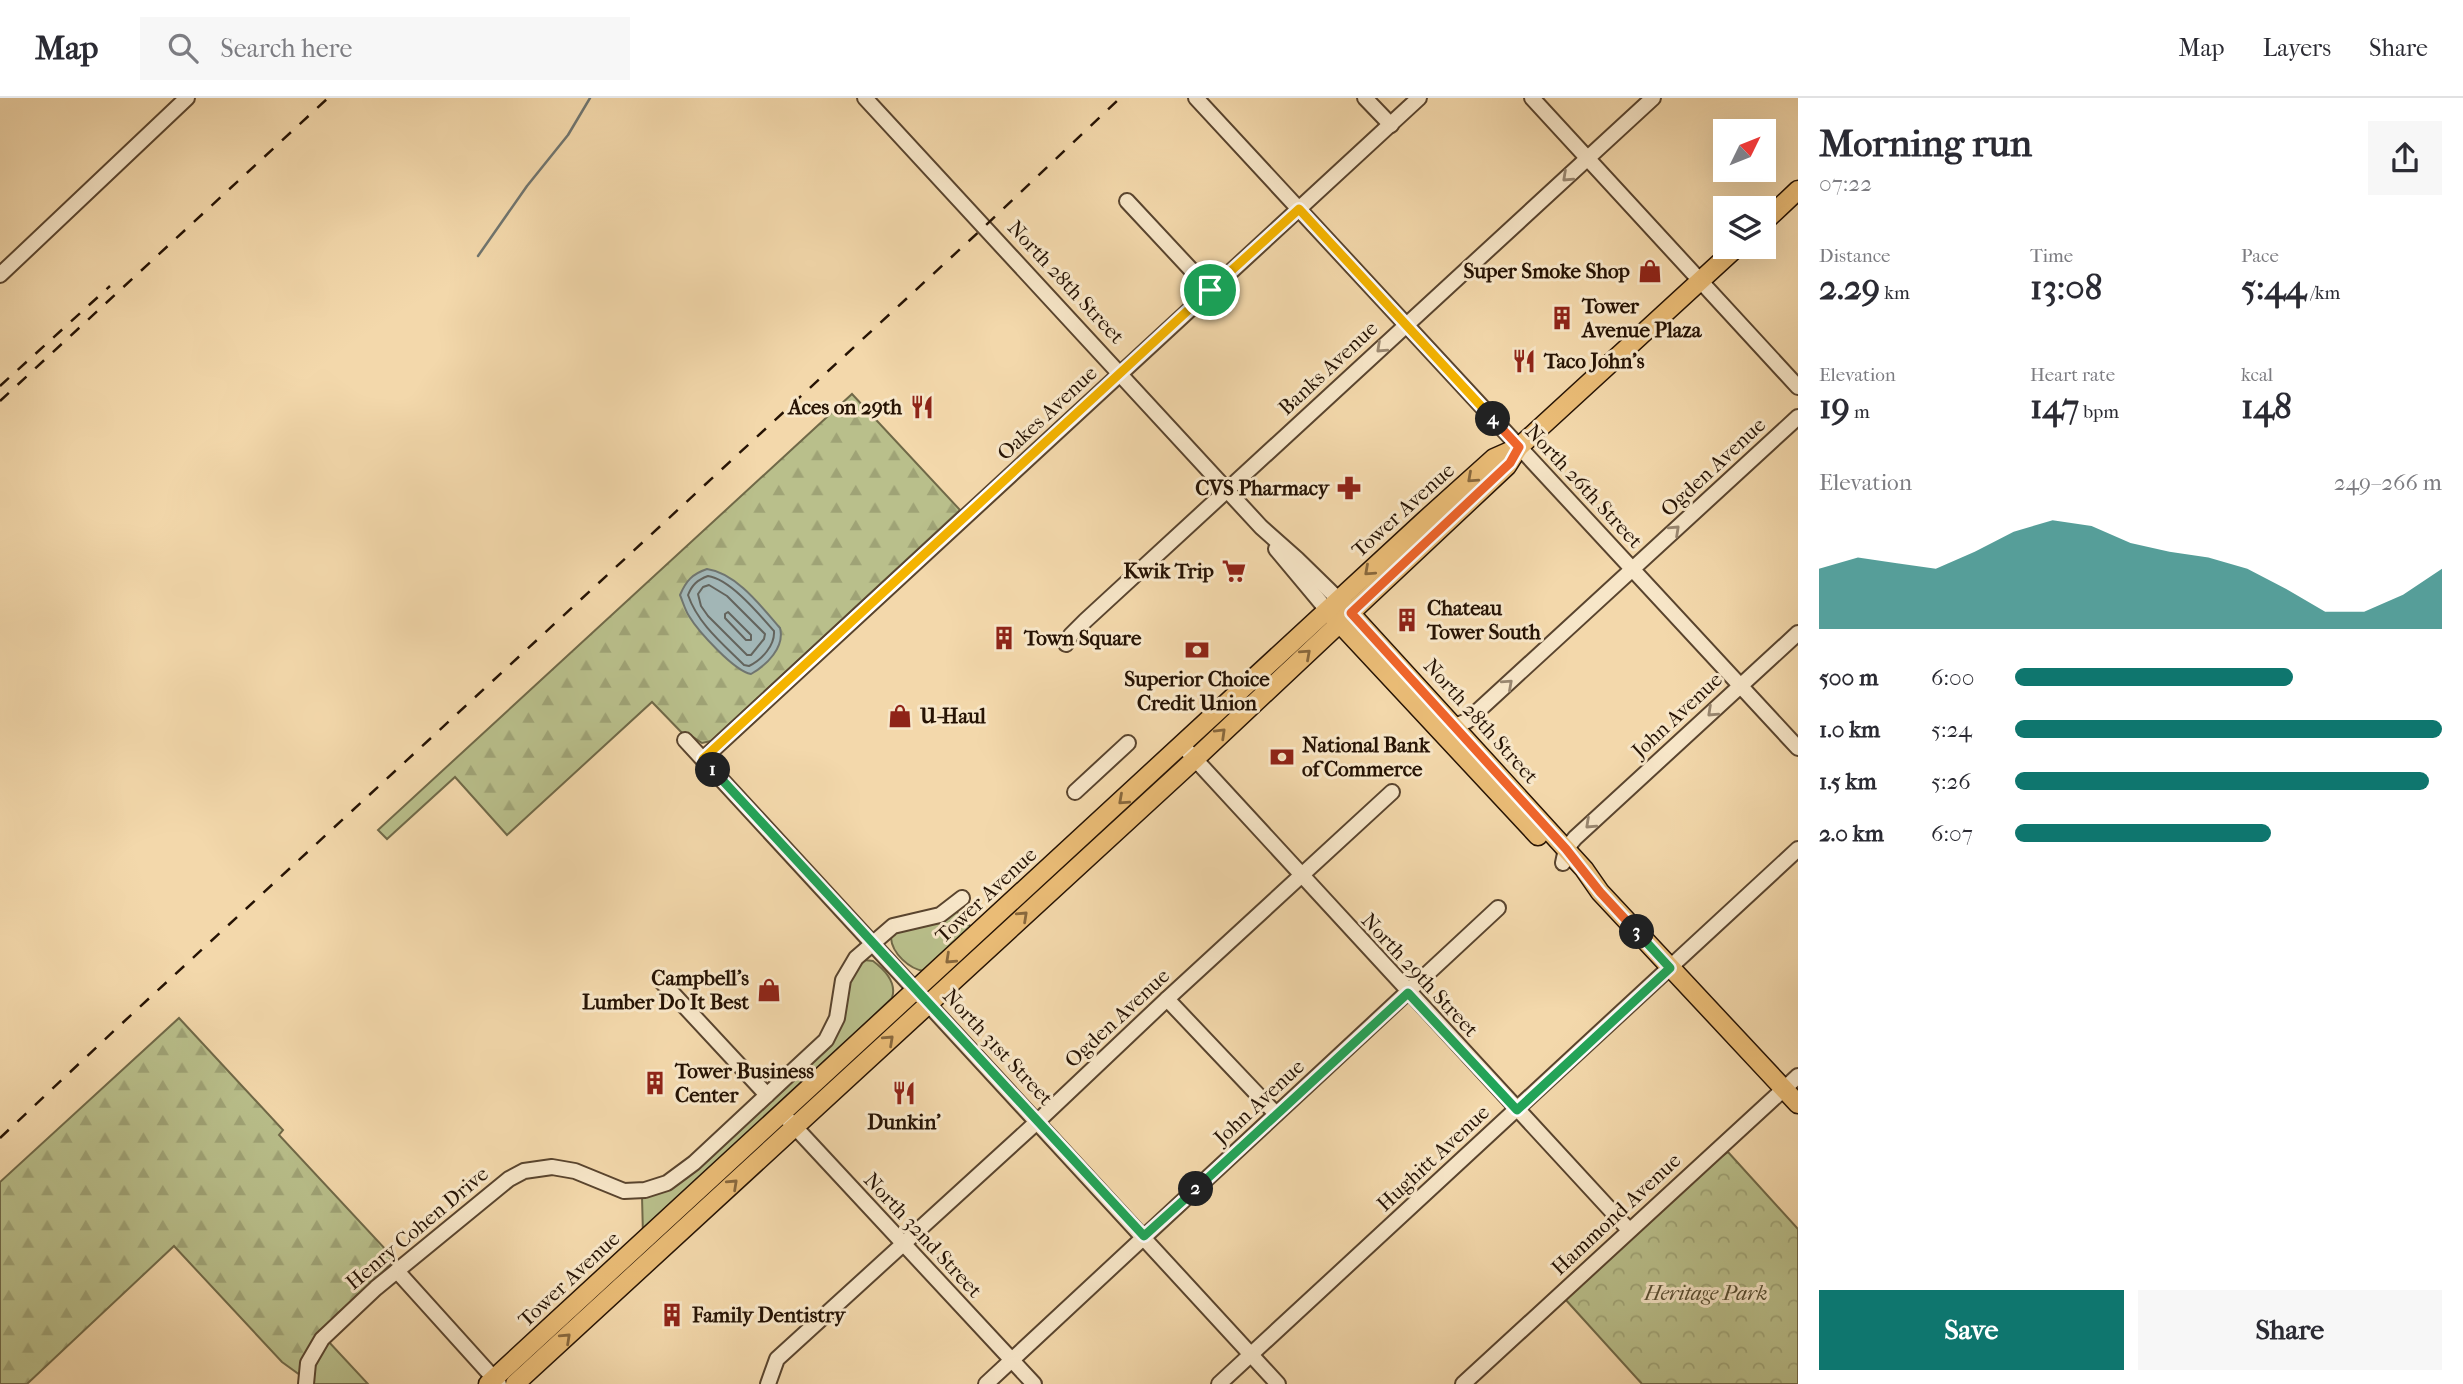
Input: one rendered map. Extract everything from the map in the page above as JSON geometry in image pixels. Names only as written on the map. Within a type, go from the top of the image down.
[{"type":"main road","points":[[1776,211],[1798,190]]},
{"type":"main road","name":"Tower Avenue","points":[[494,1382],[782,1113],[922,997],[1189,752],[1339,611],[1494,458],[1519,447],[1724,259]]},
{"type":"main road","name":"North 28th Street","points":[[1339,611],[1402,689],[1600,892],[1798,1104]]},
{"type":"main road","name":"North 28th Street","points":[[1339,611],[1455,726],[1565,856]]},
{"type":"main road","name":"Tower Avenue","points":[[516,1384],[795,1127],[922,997]]},
{"type":"street","points":[[0,275],[187,98]]},
{"type":"street","name":"North 28th Street","points":[[865,98],[1226,490],[1261,527],[1291,553],[1339,611]]},
{"type":"street","name":"North 26th Street","points":[[1196,98],[1798,748]]},
{"type":"street","points":[[1365,98],[1391,125]]},
{"type":"street","name":"Oakes Avenue","points":[[703,759],[1419,98]]},
{"type":"street","points":[[1532,98],[1798,387]]},
{"type":"street","name":"Banks Avenue","points":[[1066,644],[1085,621],[1653,98]]},
{"type":"street","points":[[1127,201],[1210,290]]},
{"type":"street","name":"Ogden Avenue","points":[[1455,726],[1467,721],[1509,684],[1798,417]]},
{"type":"street","name":"John Avenue","points":[[1565,856],[1583,831],[1798,633]]},
{"type":"street","points":[[1402,689],[1424,703],[1441,722],[1455,726]]},
{"type":"street","name":"North 31st Street","points":[[685,740],[1278,1384]]},
{"type":"street","points":[[1075,792],[1128,743]]},
{"type":"street","name":"North 29th Street","points":[[1189,752],[1300,876],[1629,1230]]},
{"type":"street","name":"Ogden Avenue","points":[[768,1384],[777,1359],[1392,792]]},
{"type":"street","name":"Hughitt Avenue","points":[[1219,1384],[1798,849]]},
{"type":"street","name":"Henry Cohen Drive","points":[[306,1384],[308,1363],[322,1339],[494,1188],[524,1171],[552,1167],[575,1171],[624,1191],[645,1190],[667,1183],[694,1163],[826,1040],[837,1018],[844,975],[856,958],[893,926],[940,915],[962,898]]},
{"type":"street","name":"John Avenue","points":[[986,1384],[1498,908]]},
{"type":"street","points":[[662,982],[767,1095]]},
{"type":"street","points":[[1167,999],[1276,1114]]},
{"type":"street","name":"Hammond Avenue","points":[[1463,1384],[1798,1076]]},
{"type":"street","name":"North 32nd Street","points":[[782,1113],[1034,1384]]},
{"type":"street","points":[[397,1271],[494,1382]]},
{"type":"green space","points":[[852,394],[960,510],[711,741],[702,743],[690,735],[687,738],[652,702],[507,835],[455,777],[387,839],[378,830]]},
{"type":"green space","points":[[956,911],[974,930],[924,971],[913,967],[898,955],[891,938],[895,932],[949,917]]},
{"type":"green space","points":[[864,960],[873,961],[886,973],[893,987],[892,998],[643,1236],[642,1196],[669,1190],[685,1179],[824,1051],[850,979]]},
{"type":"green space","points":[[179,1018],[283,1130],[279,1135],[388,1252],[390,1264],[325,1327],[314,1341],[300,1375],[282,1362],[174,1246],[27,1384],[0,1384],[0,1182]]},
{"type":"green space","name":"Heritage Park","points":[[1728,1152],[1798,1229],[1798,1384],[1642,1384],[1565,1299]]},
{"type":"green space","points":[[328,1341],[368,1384],[312,1384],[316,1362]]},
{"type":"water","points":[[707,569],[738,584],[780,628],[777,649],[763,666],[751,674],[735,666],[717,650],[685,609],[680,595],[693,576]]},
{"type":"waterway","points":[[478,256],[527,186],[568,135],[590,98]]},
{"type":"railway","points":[[0,401],[328,98]]},
{"type":"railway","points":[[0,1138],[1120,98]]},
{"type":"railway","points":[[0,386],[110,286]]},
{"type":"place","name":"Super Smoke Shop","points":[[1650,271]]},
{"type":"place","name":"Tower Avenue Plaza","points":[[1562,318]]},
{"type":"place","name":"Taco John's","points":[[1524,361]]},
{"type":"place","name":"Aces on 29th","points":[[922,407]]},
{"type":"place","name":"CVS Pharmacy","points":[[1349,488]]},
{"type":"place","name":"Kwik Trip","points":[[1234,571]]},
{"type":"place","name":"Chateau Tower South","points":[[1407,620]]},
{"type":"place","name":"Town Square","points":[[1004,638]]},
{"type":"place","name":"Superior Choice Credit Union","points":[[1197,650]]},
{"type":"place","name":"U-Haul","points":[[900,716]]},
{"type":"place","name":"National Bank of Commerce","points":[[1282,757]]},
{"type":"place","name":"Campbell's Lumber Do It Best","points":[[769,990]]},
{"type":"place","name":"Tower Business Center","points":[[655,1083]]},
{"type":"place","name":"Dunkin'","points":[[904,1093]]},
{"type":"place","name":"Family Dentistry","points":[[672,1315]]},
{"type":"route","points":[[1299,209],[1519,447],[1507,466],[1351,613],[1584,869],[1600,892],[1670,968],[1517,1110],[1408,993],[1144,1236],[703,759],[1210,290],[1299,209]]}]
